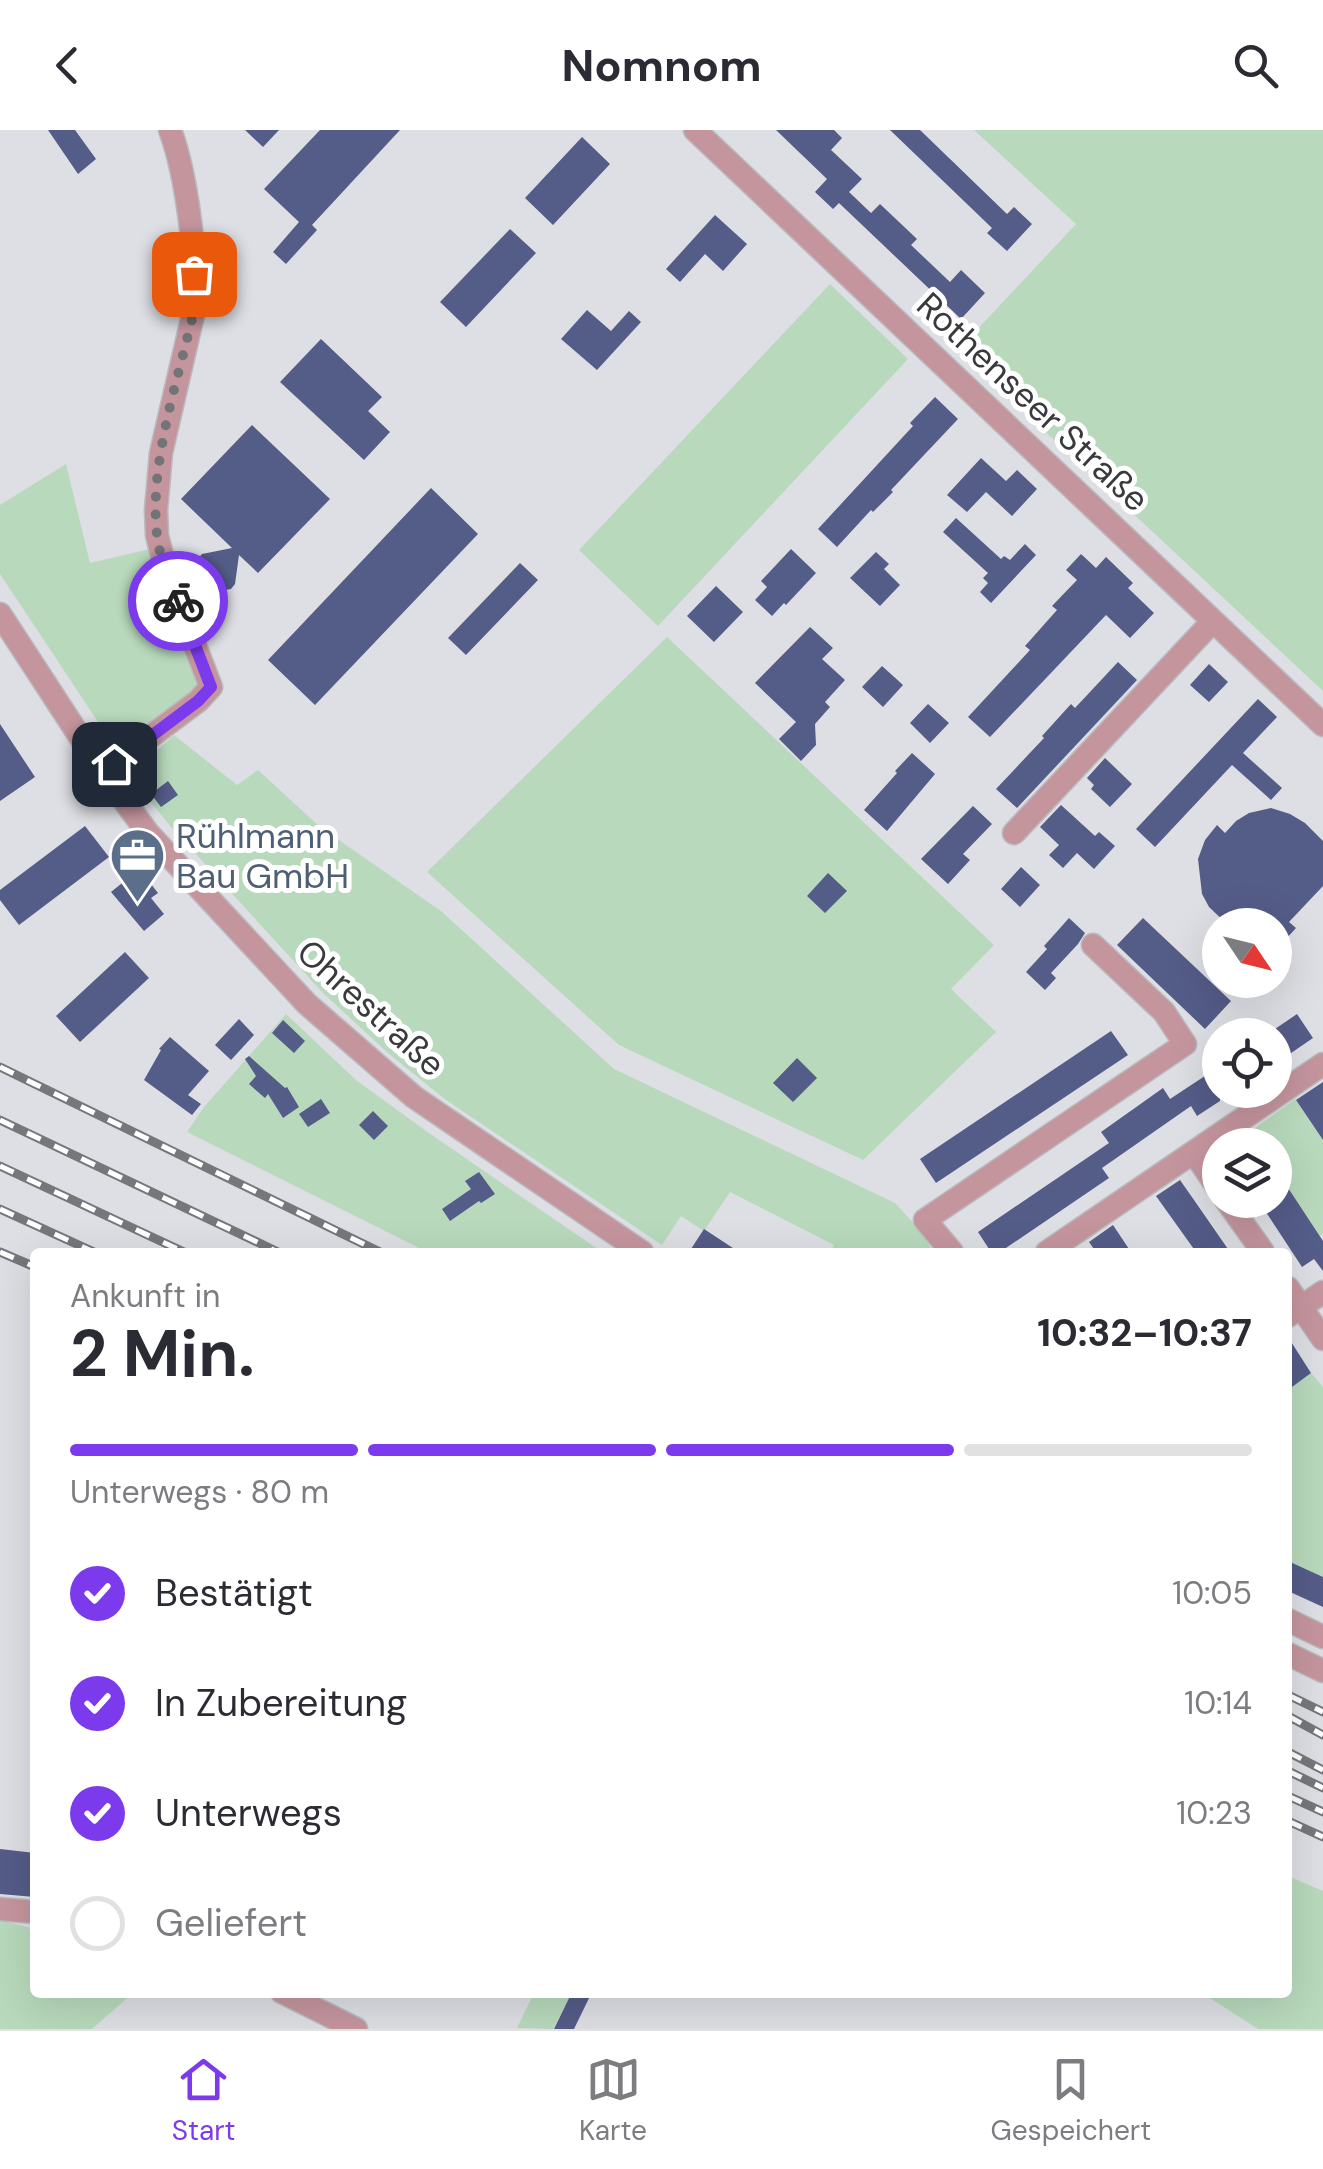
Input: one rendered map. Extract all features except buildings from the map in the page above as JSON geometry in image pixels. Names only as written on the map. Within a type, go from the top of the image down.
[{"type":"street","points":[[102,772],[198,701],[211,687],[165,568],[157,535],[162,453],[196,296],[186,203],[170,130]]},
{"type":"street","name":"Rothenseer Straße","points":[[695,130],[1323,725]]},
{"type":"street","name":"Ohrestraße","points":[[0,614],[102,772],[148,833],[308,1004],[414,1098],[636,1248]]},
{"type":"street","points":[[1014,834],[1213,620]]},
{"type":"street","points":[[949,1248],[925,1220],[1185,1044],[1164,1012],[1093,945]]},
{"type":"street","points":[[1053,1248],[1323,1064]]},
{"type":"street","points":[[1194,1154],[1202,1165]]},
{"type":"street","points":[[1239,1218],[1260,1248]]},
{"type":"street","points":[[1323,1292],[1292,1304],[1323,1339]]},
{"type":"street","points":[[1292,1622],[1323,1636]]},
{"type":"street","points":[[1292,1656],[1323,1671]]},
{"type":"street","points":[[0,1909],[30,1912]]},
{"type":"street","points":[[294,1998],[356,2029]]},
{"type":"green space","points":[[974,130],[1323,130],[1323,691],[958,350],[1076,224]]},
{"type":"green space","points":[[830,284],[908,359],[658,626],[579,550]]},
{"type":"green space","points":[[66,464],[90,563],[150,549],[202,686],[118,752],[0,574],[0,505]]},
{"type":"green space","points":[[667,637],[994,945],[951,989],[996,1032],[863,1160],[619,1045],[427,872]]},
{"type":"green space","points":[[174,735],[237,785],[258,770],[320,827],[441,911],[614,1069],[895,1203],[931,1248],[833,1248],[834,1245],[730,1192],[704,1231],[681,1216],[662,1245],[446,1100],[388,1053],[323,993],[171,827],[129,775]]},
{"type":"green space","points":[[286,1014],[356,1080],[596,1248],[419,1248],[187,1132],[204,1107]]},
{"type":"green space","points":[[1295,1099],[1323,1140],[1320,1236],[1292,1194],[1292,1128],[1255,1128],[1283,1108],[1292,1108]]},
{"type":"green space","points":[[1311,1373],[1323,1387],[1323,1577],[1292,1563],[1292,1387]]},
{"type":"green space","points":[[1292,1878],[1323,1891],[1323,2029],[1258,2029],[1210,1998],[1292,1998]]},
{"type":"green space","points":[[0,1920],[30,1928],[30,1998],[127,1998],[92,2029],[0,2029]]},
{"type":"green space","points":[[532,1998],[569,1998],[553,2029],[517,2028]]},
{"type":"railway","points":[[0,1067],[372,1248]]},
{"type":"railway","points":[[0,1120],[270,1248]]},
{"type":"railway","points":[[0,1166],[175,1248]]},
{"type":"railway","points":[[0,1209],[85,1248]]},
{"type":"railway","points":[[0,1252],[30,1265]]},
{"type":"railway","points":[[1292,1697],[1323,1712]]},
{"type":"railway","points":[[1292,1718],[1323,1735]]},
{"type":"railway","points":[[1292,1754],[1323,1770]]},
{"type":"railway","points":[[1292,1773],[1323,1788]]},
{"type":"railway","points":[[1292,1798],[1323,1812]]},
{"type":"railway","points":[[1292,1823],[1323,1837]]},
{"type":"way so far","points":[[178,601],[160,552],[156,510],[162,453],[193,315],[194,274]]},
{"type":"place","name":"Rühlmann Bau GmbH","points":[[137,905]]},
{"type":"route","points":[[114,764],[211,687],[178,601]]}]
